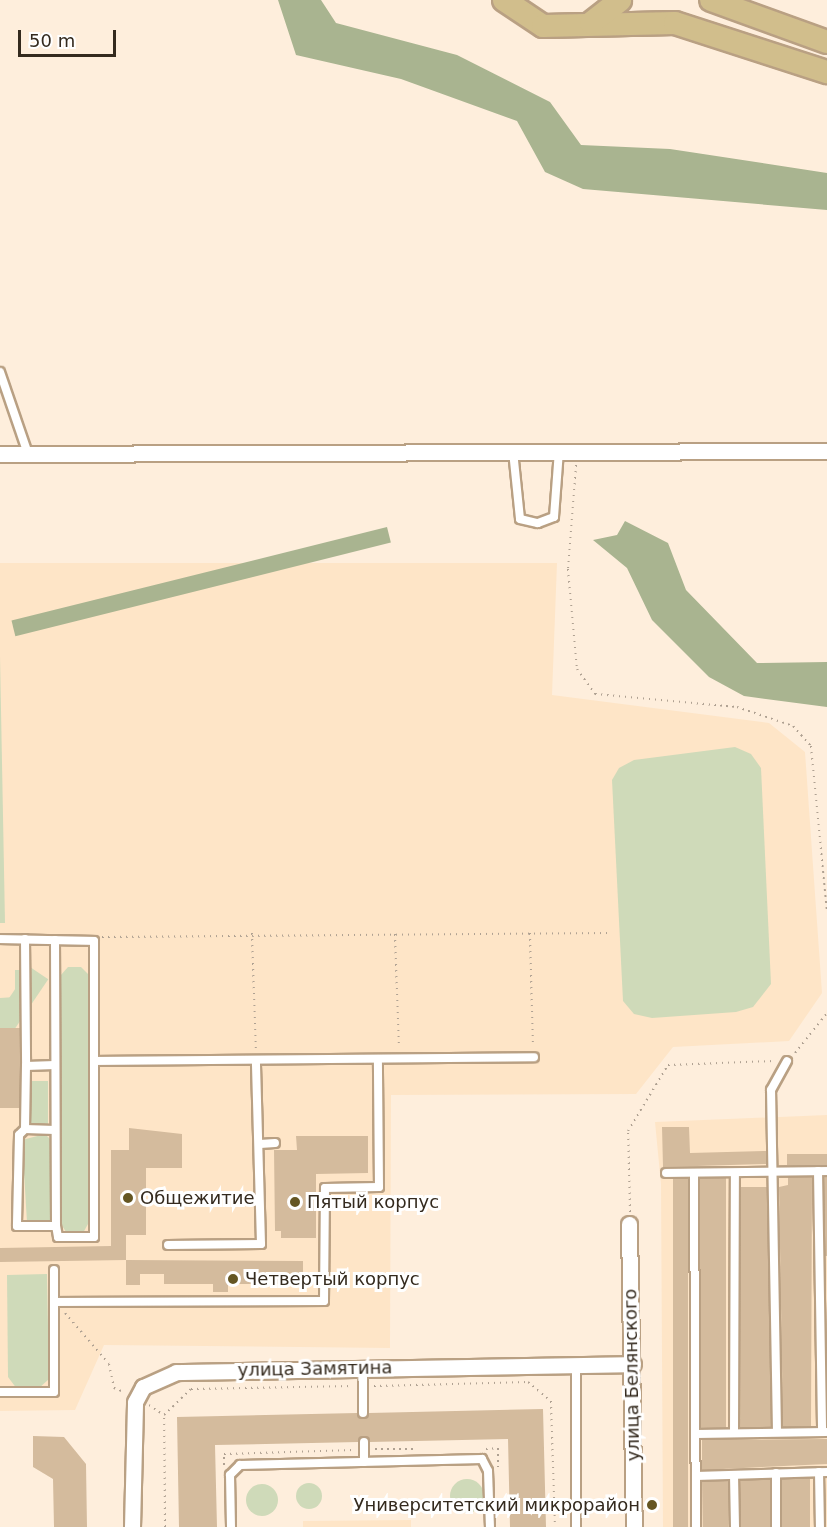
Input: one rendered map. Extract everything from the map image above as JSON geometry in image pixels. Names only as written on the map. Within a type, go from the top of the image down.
[{"type":"main road","points":[[504,0],[543,26],[578,27],[625,20],[675,23],[827,72]]},
{"type":"main road","points":[[578,27],[600,18],[620,0]]},
{"type":"main road","points":[[711,0],[827,42]]},
{"type":"street","points":[[0,453],[577,449],[827,451]]},
{"type":"street","name":"улица Белянского","points":[[629,1224],[634,1527]]},
{"type":"street","name":"улица Замятина","points":[[135,1402],[153,1379],[176,1372],[633,1364]]},
{"type":"street","points":[[132,1527],[135,1402]]},
{"type":"lane","points":[[0,372],[28,454]]},
{"type":"lane","points":[[513,450],[520,519],[538,523],[554,517],[559,450]]},
{"type":"lane","points":[[0,939],[25,939],[94,941],[94,1237],[58,1238],[56,1226],[55,940]]},
{"type":"lane","points":[[25,939],[25,1130],[18,1142],[17,1226],[56,1226]]},
{"type":"lane","points":[[95,1061],[378,1061],[534,1057]]},
{"type":"lane","points":[[168,1245],[261,1244],[256,1061]]},
{"type":"lane","points":[[56,1302],[324,1301],[325,1188],[378,1187],[378,1061]]},
{"type":"lane","points":[[777,1432],[775,1172],[771,1090],[787,1061]]},
{"type":"lane","points":[[26,1065],[55,1065]]},
{"type":"lane","points":[[25,1130],[55,1130]]},
{"type":"lane","points":[[260,1144],[275,1143]]},
{"type":"lane","points":[[666,1173],[823,1171],[825,1432],[696,1434]]},
{"type":"lane","points":[[694,1173],[696,1527]]},
{"type":"lane","points":[[734,1432],[735,1173]]},
{"type":"lane","points":[[0,1392],[54,1392],[56,1302],[54,1270]]},
{"type":"lane","points":[[576,1365],[576,1527]]},
{"type":"lane","points":[[363,1368],[363,1413]]},
{"type":"lane","points":[[364,1442],[364,1462]]},
{"type":"lane","points":[[231,1527],[230,1475],[240,1465],[482,1459],[488,1471],[490,1527]]},
{"type":"lane","points":[[696,1476],[823,1472],[820,1527]]},
{"type":"lane","points":[[776,1473],[776,1527]]},
{"type":"lane","points":[[734,1475],[735,1527]]},
{"type":"path","points":[[577,449],[568,569],[577,669],[595,694],[737,706],[793,726],[811,746],[827,911]]},
{"type":"path","points":[[252,933],[256,1061]]},
{"type":"path","points":[[395,933],[399,1060]]},
{"type":"path","points":[[530,933],[534,1057]]},
{"type":"path","points":[[94,941],[108,934],[610,933]]},
{"type":"path","points":[[629,1224],[628,1131],[668,1065],[787,1061],[813,1036],[827,1013]]},
{"type":"path","points":[[56,1302],[109,1365],[114,1388],[135,1402],[164,1415]]},
{"type":"shaded area","points":[[0,563],[557,563],[552,695],[769,723],[805,752],[822,993],[789,1041],[673,1047],[636,1094],[391,1095],[390,1348],[104,1345],[75,1410],[0,1411]]},
{"type":"shaded area","points":[[827,1115],[827,1527],[663,1527],[661,1184],[655,1122]]},
{"type":"shaded area","points":[[411,1520],[411,1527],[303,1527],[303,1521]]},
{"type":"green space","points":[[278,0],[321,0],[336,23],[457,55],[550,102],[581,145],[670,149],[827,173],[827,210],[583,189],[545,172],[517,121],[401,79],[296,55]]},
{"type":"green space","points":[[625,521],[668,543],[686,590],[757,663],[827,662],[827,707],[744,696],[709,677],[652,620],[627,568],[593,540],[617,535]]},
{"type":"green space","points":[[387,527],[391,543],[15,636],[11,621]]},
{"type":"green space","points":[[0,656],[5,923],[0,923]]},
{"type":"green space","points":[[735,747],[751,754],[761,768],[771,984],[753,1007],[736,1012],[652,1018],[634,1014],[623,1001],[612,780],[619,768],[634,760]]},
{"type":"green space","points":[[30,967],[48,979],[0,1051],[0,1011]]},
{"type":"green space","points":[[68,967],[81,967],[91,977],[88,1224],[83,1233],[66,1232],[61,1224],[60,976]]},
{"type":"green space","points":[[15,970],[21,970],[21,1016],[0,1016],[0,998],[15,997]]},
{"type":"green space","points":[[30,1081],[48,1081],[48,1126],[30,1126]]},
{"type":"green space","points":[[45,1134],[50,1139],[51,1222],[27,1222],[22,1140]]},
{"type":"green space","points":[[47,1274],[49,1379],[38,1389],[17,1389],[8,1377],[7,1275]]},
{"type":"green space","points":[[467,1479],[479,1484],[484,1496],[479,1508],[467,1513],[455,1508],[450,1496],[455,1484]]},
{"type":"green space","points":[[309,1483],[318,1487],[322,1496],[318,1505],[309,1509],[300,1505],[296,1496],[300,1487]]},
{"type":"green space","points":[[262,1484],[274,1488],[278,1500],[274,1512],[262,1516],[250,1512],[246,1500],[250,1488]]},
{"type":"building","points":[[0,1028],[20,1028],[20,1108],[0,1108]]},
{"type":"building","points":[[662,1127],[689,1127],[690,1153],[766,1151],[766,1164],[663,1167]]},
{"type":"building","name":"Общежитие","points":[[129,1128],[182,1134],[182,1168],[146,1168],[146,1235],[126,1235],[126,1260],[0,1262],[0,1248],[111,1246],[111,1150],[129,1150]]},
{"type":"building","name":"Пятый корпус","points":[[296,1136],[368,1136],[368,1173],[316,1174],[316,1238],[281,1238],[281,1231],[275,1231],[274,1150],[297,1150]]},
{"type":"building","points":[[787,1154],[827,1154],[827,1165],[787,1165]]},
{"type":"building","points":[[788,1177],[812,1177],[811,1426],[783,1427],[779,1187],[788,1185]]},
{"type":"building","points":[[824,1177],[827,1177],[827,1256],[825,1256]]},
{"type":"building","points":[[700,1178],[726,1178],[726,1428],[700,1428]]},
{"type":"building","points":[[673,1179],[688,1179],[688,1527],[673,1527]]},
{"type":"building","points":[[741,1187],[767,1187],[771,1427],[740,1427]]},
{"type":"building","name":"Четвертый корпус","points":[[126,1260],[303,1261],[303,1284],[228,1284],[228,1292],[213,1292],[213,1284],[164,1284],[164,1274],[140,1274],[140,1285],[126,1285]]},
{"type":"building","points":[[543,1409],[546,1527],[510,1527],[508,1439],[370,1442],[365,1436],[358,1442],[215,1445],[217,1527],[179,1527],[177,1417],[357,1413],[364,1419],[369,1413]]},
{"type":"building","points":[[33,1436],[64,1437],[86,1464],[87,1527],[54,1527],[53,1479],[33,1467]]},
{"type":"building","points":[[827,1439],[827,1464],[702,1470],[702,1440]]},
{"type":"building","points":[[782,1479],[810,1479],[810,1527],[782,1527]]},
{"type":"building","points":[[740,1480],[770,1480],[770,1527],[740,1527]]},
{"type":"building","points":[[702,1481],[728,1481],[729,1527],[703,1527]]},
{"type":"place","name":"Общежитие","points":[[128,1198]]},
{"type":"place","name":"Пятый корпус","points":[[295,1202]]},
{"type":"place","name":"Четвертый корпус","points":[[233,1279]]},
{"type":"place","name":"Университетский микрорайон","points":[[652,1505]]}]
